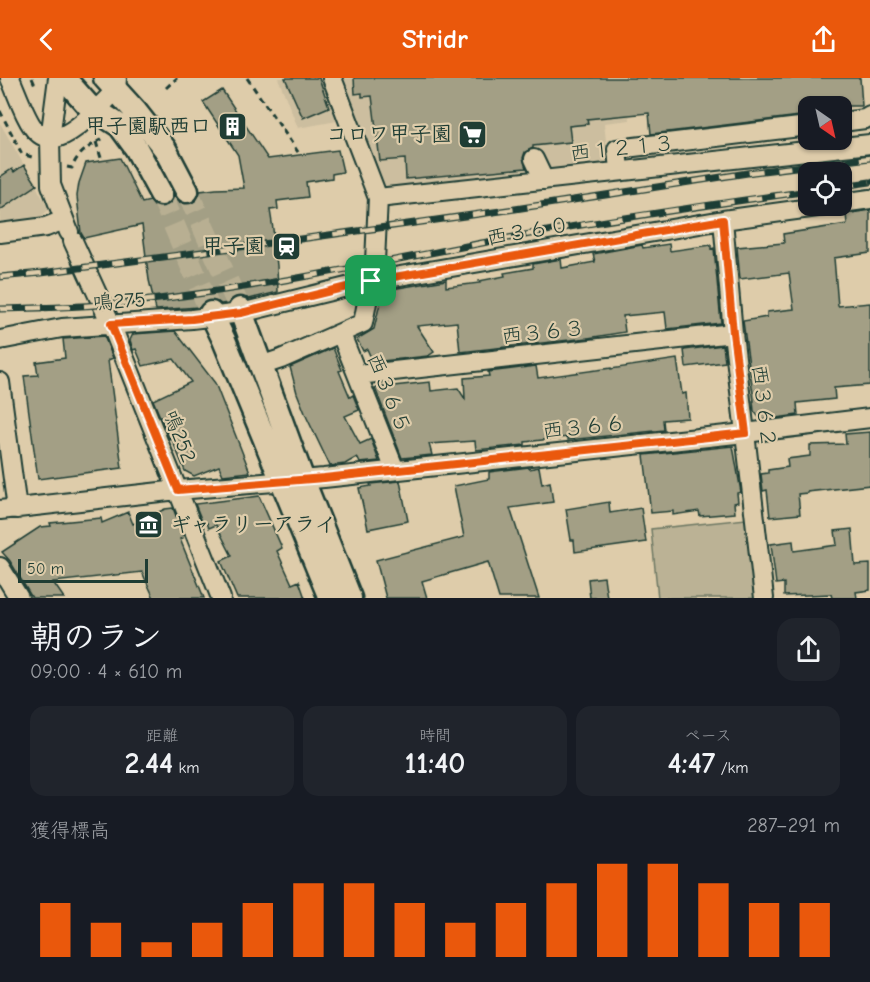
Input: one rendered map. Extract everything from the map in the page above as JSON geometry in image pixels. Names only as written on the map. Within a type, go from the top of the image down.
[{"type":"main road","points":[[64,78],[82,100],[120,126],[136,148],[162,194]]},
{"type":"main road","points":[[113,82],[165,149],[187,192]]},
{"type":"main road","points":[[240,311],[260,366],[330,598]]},
{"type":"main road","points":[[212,315],[350,598]]},
{"type":"street","points":[[10,78],[30,123],[36,132],[50,139],[69,133],[96,110],[113,82]]},
{"type":"street","name":"鳴252","points":[[58,78],[50,139],[53,192],[111,324],[221,598]]},
{"type":"street","points":[[260,366],[363,323],[375,261],[378,198],[332,78]]},
{"type":"street","points":[[852,121],[865,120],[870,116]]},
{"type":"street","points":[[619,171],[617,149],[798,127]]},
{"type":"street","name":"西１２１３","points":[[378,198],[870,144]]},
{"type":"street","points":[[534,159],[544,180]]},
{"type":"street","points":[[852,202],[870,199]]},
{"type":"street","name":"西３６０","points":[[240,311],[371,281],[723,220],[798,210]]},
{"type":"street","name":"西３６２","points":[[723,220],[733,333],[764,598]]},
{"type":"street","points":[[0,234],[46,227],[69,231]]},
{"type":"street","name":"鳴275","points":[[0,340],[62,328],[192,319],[240,311]]},
{"type":"street","name":"西３６３","points":[[358,375],[733,333]]},
{"type":"street","name":"西３６５","points":[[340,334],[395,470]]},
{"type":"street","points":[[0,382],[9,509]]},
{"type":"street","name":"西３６６","points":[[9,509],[178,490],[293,481],[870,418]]},
{"type":"street","points":[[0,567],[19,598]]},
{"type":"path","points":[[32,78],[35,85]]},
{"type":"path","points":[[166,87],[177,78]]},
{"type":"path","points":[[248,78],[300,155]]},
{"type":"path","points":[[96,142],[102,161]]},
{"type":"shaded area","name":"コロワ甲子園","points":[[278,78],[626,78],[630,120],[604,123],[609,167],[386,188],[354,118],[298,128]]},
{"type":"shaded area","points":[[0,123],[49,209],[39,219],[0,224]]},
{"type":"shaded area","points":[[746,519],[755,598],[658,598],[651,529]]},
{"type":"building","points":[[285,78],[319,78],[329,107],[303,118]]},
{"type":"building","name":"コロワ甲子園","points":[[354,78],[860,78],[862,106],[852,106],[852,96],[798,96],[798,116],[651,134],[649,113],[587,119],[588,124],[569,126],[571,142],[533,146],[525,152],[523,158],[526,168],[406,179],[405,159],[380,161],[372,96],[362,97],[362,93],[355,94]]},
{"type":"building","points":[[222,90],[268,159],[338,150],[343,172],[332,174],[332,178],[306,182],[308,197],[277,201],[278,209],[270,210],[278,292],[249,299],[236,296],[228,303],[221,304],[211,300],[205,301],[199,307],[156,310],[149,280],[142,225],[84,238],[81,233],[77,196],[79,183],[86,163],[120,158],[142,203],[150,201],[154,206],[168,206],[174,196],[179,202],[187,204],[198,199],[200,191],[244,188],[238,155],[203,102]]},
{"type":"building","points":[[24,165],[37,185],[0,210],[0,177]]},
{"type":"building","points":[[870,210],[870,253],[834,258],[838,306],[870,303],[870,385],[834,388],[835,399],[797,403],[798,415],[761,420],[754,411],[743,321],[767,317],[767,312],[794,309],[789,273],[740,279],[737,247],[784,243],[783,234],[847,224],[846,216],[852,216],[852,213]]},
{"type":"building","points":[[669,244],[670,251],[711,245],[711,249],[714,248],[721,323],[667,329],[665,312],[623,316],[625,332],[460,352],[457,322],[417,326],[434,352],[428,356],[373,362],[367,349],[363,351],[357,339],[374,329],[380,303],[386,290],[446,280],[446,287],[480,283],[479,281],[505,276],[504,273],[533,268],[533,264],[561,259],[562,268],[595,262],[593,254],[642,245],[643,248]]},
{"type":"building","points":[[175,331],[215,383],[250,472],[223,475],[219,466],[194,476],[185,471],[153,400],[191,382],[174,359],[143,366],[130,340],[133,334]]},
{"type":"building","points":[[104,336],[113,358],[108,360],[122,468],[38,479],[24,376],[38,375],[36,362],[65,358],[63,339]]},
{"type":"building","points":[[723,345],[725,362],[686,367],[684,350]]},
{"type":"building","points":[[333,348],[342,370],[339,371],[350,397],[353,395],[359,410],[345,416],[360,444],[371,439],[379,461],[360,463],[357,457],[345,464],[330,466],[307,418],[290,367]]},
{"type":"building","points":[[677,359],[682,394],[686,393],[688,418],[663,420],[664,430],[568,440],[568,437],[525,442],[525,445],[476,450],[475,441],[429,444],[432,455],[402,458],[375,388],[430,382],[431,391],[458,388],[465,399],[464,378],[489,376],[488,372],[536,366],[538,378]]},
{"type":"building","points":[[870,432],[870,485],[798,494],[800,514],[770,517],[767,490],[763,491],[761,474],[768,473],[768,470],[788,467],[787,459],[810,456],[810,445],[846,444],[845,434]]},
{"type":"building","points":[[733,446],[741,492],[737,493],[738,502],[734,503],[735,513],[700,516],[699,511],[673,515],[673,511],[651,513],[644,455]]},
{"type":"building","points":[[529,467],[529,469],[539,467],[542,484],[550,482],[553,502],[510,508],[539,598],[499,598],[488,562],[422,581],[427,598],[386,598],[376,560],[464,537],[454,486],[489,479],[489,472]]},
{"type":"building","points":[[400,481],[408,521],[368,529],[359,488],[371,486],[370,484]]},
{"type":"building","points":[[259,496],[282,548],[277,551],[292,584],[299,581],[305,598],[237,598],[221,561],[232,556],[216,525],[209,528],[207,523],[203,524],[195,504]]},
{"type":"building","points":[[609,502],[610,513],[641,508],[646,542],[575,552],[566,509]]},
{"type":"building","points":[[173,508],[183,534],[183,538],[180,539],[204,598],[154,598],[142,572],[53,582],[64,598],[32,598],[2,552],[40,527],[51,526],[50,523],[101,518],[102,523],[128,512],[133,524],[165,509]]},
{"type":"building","points":[[852,529],[855,565],[870,564],[870,590],[856,592],[857,598],[832,598],[831,594],[784,596],[784,583],[776,584],[771,544],[793,541],[794,551],[837,545],[835,531]]},
{"type":"building","points":[[604,577],[607,598],[590,598],[588,579]]},
{"type":"tunnel","points":[[187,191],[240,309]]},
{"type":"tunnel","points":[[161,194],[211,313]]},
{"type":"railway","points":[[0,277],[286,241],[754,172],[870,158]]},
{"type":"railway","points":[[852,185],[870,182]]},
{"type":"railway","points":[[0,309],[108,304],[225,290],[565,228],[798,192]]},
{"type":"place","name":"甲子園駅西口","points":[[232,126]]},
{"type":"place","name":"コロワ甲子園","points":[[473,134]]},
{"type":"place","name":"甲子園","points":[[286,246]]},
{"type":"place","name":"ギャラリーアライ","points":[[149,524]]},
{"type":"route","points":[[723,220],[733,333],[746,433],[324,478],[178,490],[111,324],[192,319],[241,313],[371,281],[723,220]]}]
